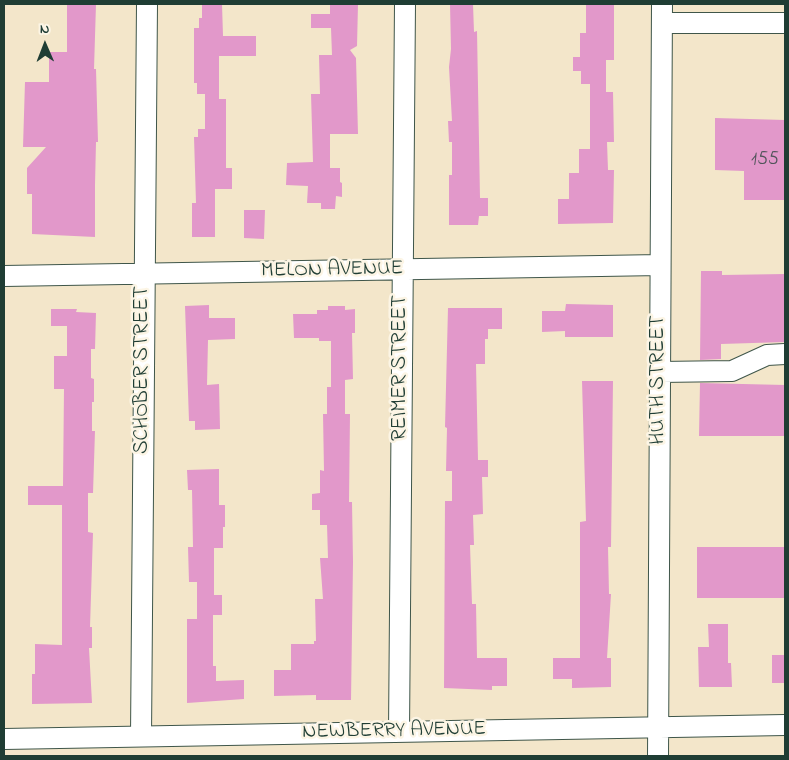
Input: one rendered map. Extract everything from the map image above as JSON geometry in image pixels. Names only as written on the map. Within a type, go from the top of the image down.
[{"type":"street","name":"SCHOBER STREET","points":[[142,736],[147,4]]},
{"type":"street","name":"REIMER STREET","points":[[399,732],[405,4]]},
{"type":"street","points":[[662,13],[785,23]]},
{"type":"street","name":"HUTH STREET","points":[[658,756],[662,13]]},
{"type":"street","name":"MELON AVENUE","points":[[4,276],[660,265]]},
{"type":"street","points":[[660,372],[732,371],[767,355],[785,354]]},
{"type":"street","name":"NEWBERRY AVENUE","points":[[4,739],[785,726]]},
{"type":"building","points":[[67,4],[96,4],[94,69],[96,69],[98,142],[96,142],[95,237],[32,234],[32,194],[27,194],[27,168],[46,147],[23,147],[25,82],[49,82],[49,52],[67,52]]},
{"type":"building","points":[[202,4],[222,4],[223,36],[256,36],[256,56],[219,56],[219,99],[226,99],[226,168],[232,168],[232,189],[215,189],[215,237],[192,237],[192,203],[196,203],[194,137],[198,137],[198,129],[205,129],[205,94],[197,94],[197,83],[194,83],[194,28],[199,28],[199,18],[202,18]]},
{"type":"building","points":[[330,4],[358,4],[357,46],[350,50],[356,58],[358,134],[330,134],[330,168],[340,168],[342,197],[336,196],[335,209],[321,209],[321,203],[307,203],[308,186],[286,185],[287,163],[313,162],[311,94],[320,94],[319,55],[332,55],[331,28],[311,28],[311,14],[330,14]]},
{"type":"building","points":[[450,4],[473,4],[474,32],[477,31],[480,198],[488,198],[488,216],[479,216],[478,225],[449,225],[449,175],[452,175],[452,142],[449,142],[448,121],[452,121],[449,67],[451,49]]},
{"type":"building","points":[[586,4],[614,4],[614,60],[606,60],[606,92],[613,92],[614,142],[607,142],[608,170],[614,170],[613,223],[558,224],[558,199],[569,199],[569,173],[579,173],[579,149],[590,149],[590,84],[581,84],[581,71],[573,71],[573,57],[580,57],[580,33],[586,33]]},
{"type":"building","points":[[715,118],[785,120],[785,200],[744,200],[744,171],[715,170]]},
{"type":"building","points":[[244,210],[265,210],[264,239],[244,238]]},
{"type":"building","points":[[701,271],[722,271],[722,275],[785,274],[785,342],[721,344],[721,359],[700,360]]},
{"type":"building","points":[[566,304],[613,305],[613,337],[565,337],[565,331],[542,332],[542,311],[565,311]]},
{"type":"building","points":[[209,305],[209,318],[235,318],[235,339],[208,340],[207,385],[219,384],[220,429],[195,430],[195,421],[189,421],[185,306]]},
{"type":"building","points":[[328,306],[345,306],[345,310],[355,309],[355,333],[352,333],[353,379],[345,380],[345,414],[350,414],[349,502],[352,502],[351,700],[316,700],[316,695],[274,696],[274,670],[291,670],[291,644],[314,644],[314,641],[316,641],[315,599],[323,599],[320,558],[328,558],[327,525],[320,525],[320,510],[312,510],[312,494],[320,493],[320,470],[324,471],[323,414],[327,414],[327,387],[331,387],[331,341],[319,341],[319,338],[294,338],[293,314],[317,314],[317,310],[328,310]]},
{"type":"building","points":[[448,308],[502,308],[502,329],[488,329],[488,339],[485,339],[485,364],[476,364],[478,460],[488,460],[488,477],[482,477],[483,514],[473,515],[474,545],[470,545],[472,604],[476,604],[477,658],[507,658],[507,686],[492,686],[492,690],[444,688],[445,501],[452,501],[452,471],[446,471],[447,428],[445,427]]},
{"type":"building","points":[[51,309],[77,309],[76,312],[96,313],[95,349],[91,349],[91,378],[94,379],[92,431],[95,431],[93,493],[88,493],[88,532],[93,533],[90,627],[92,627],[92,648],[89,648],[92,703],[32,704],[35,644],[62,645],[62,505],[28,505],[28,486],[63,486],[64,389],[54,389],[54,356],[67,356],[67,326],[51,326]]},
{"type":"building","points":[[582,381],[613,381],[611,547],[608,547],[609,594],[611,594],[607,658],[611,658],[611,687],[572,688],[572,679],[553,679],[553,658],[580,658],[580,522],[586,521]]},
{"type":"building","points":[[700,383],[785,385],[785,436],[699,436]]},
{"type":"building","points":[[219,469],[219,505],[225,505],[225,527],[223,527],[223,548],[214,548],[214,595],[222,595],[222,615],[213,615],[213,666],[216,666],[216,681],[244,680],[244,699],[187,703],[187,619],[197,619],[197,582],[189,582],[188,547],[193,547],[192,490],[188,490],[187,470]]},
{"type":"building","points":[[697,547],[785,547],[785,598],[697,598]]},
{"type":"building","points":[[708,624],[728,624],[728,663],[731,663],[732,687],[699,687],[698,647],[709,647]]},
{"type":"building","points":[[772,655],[785,655],[785,683],[772,683]]}]
